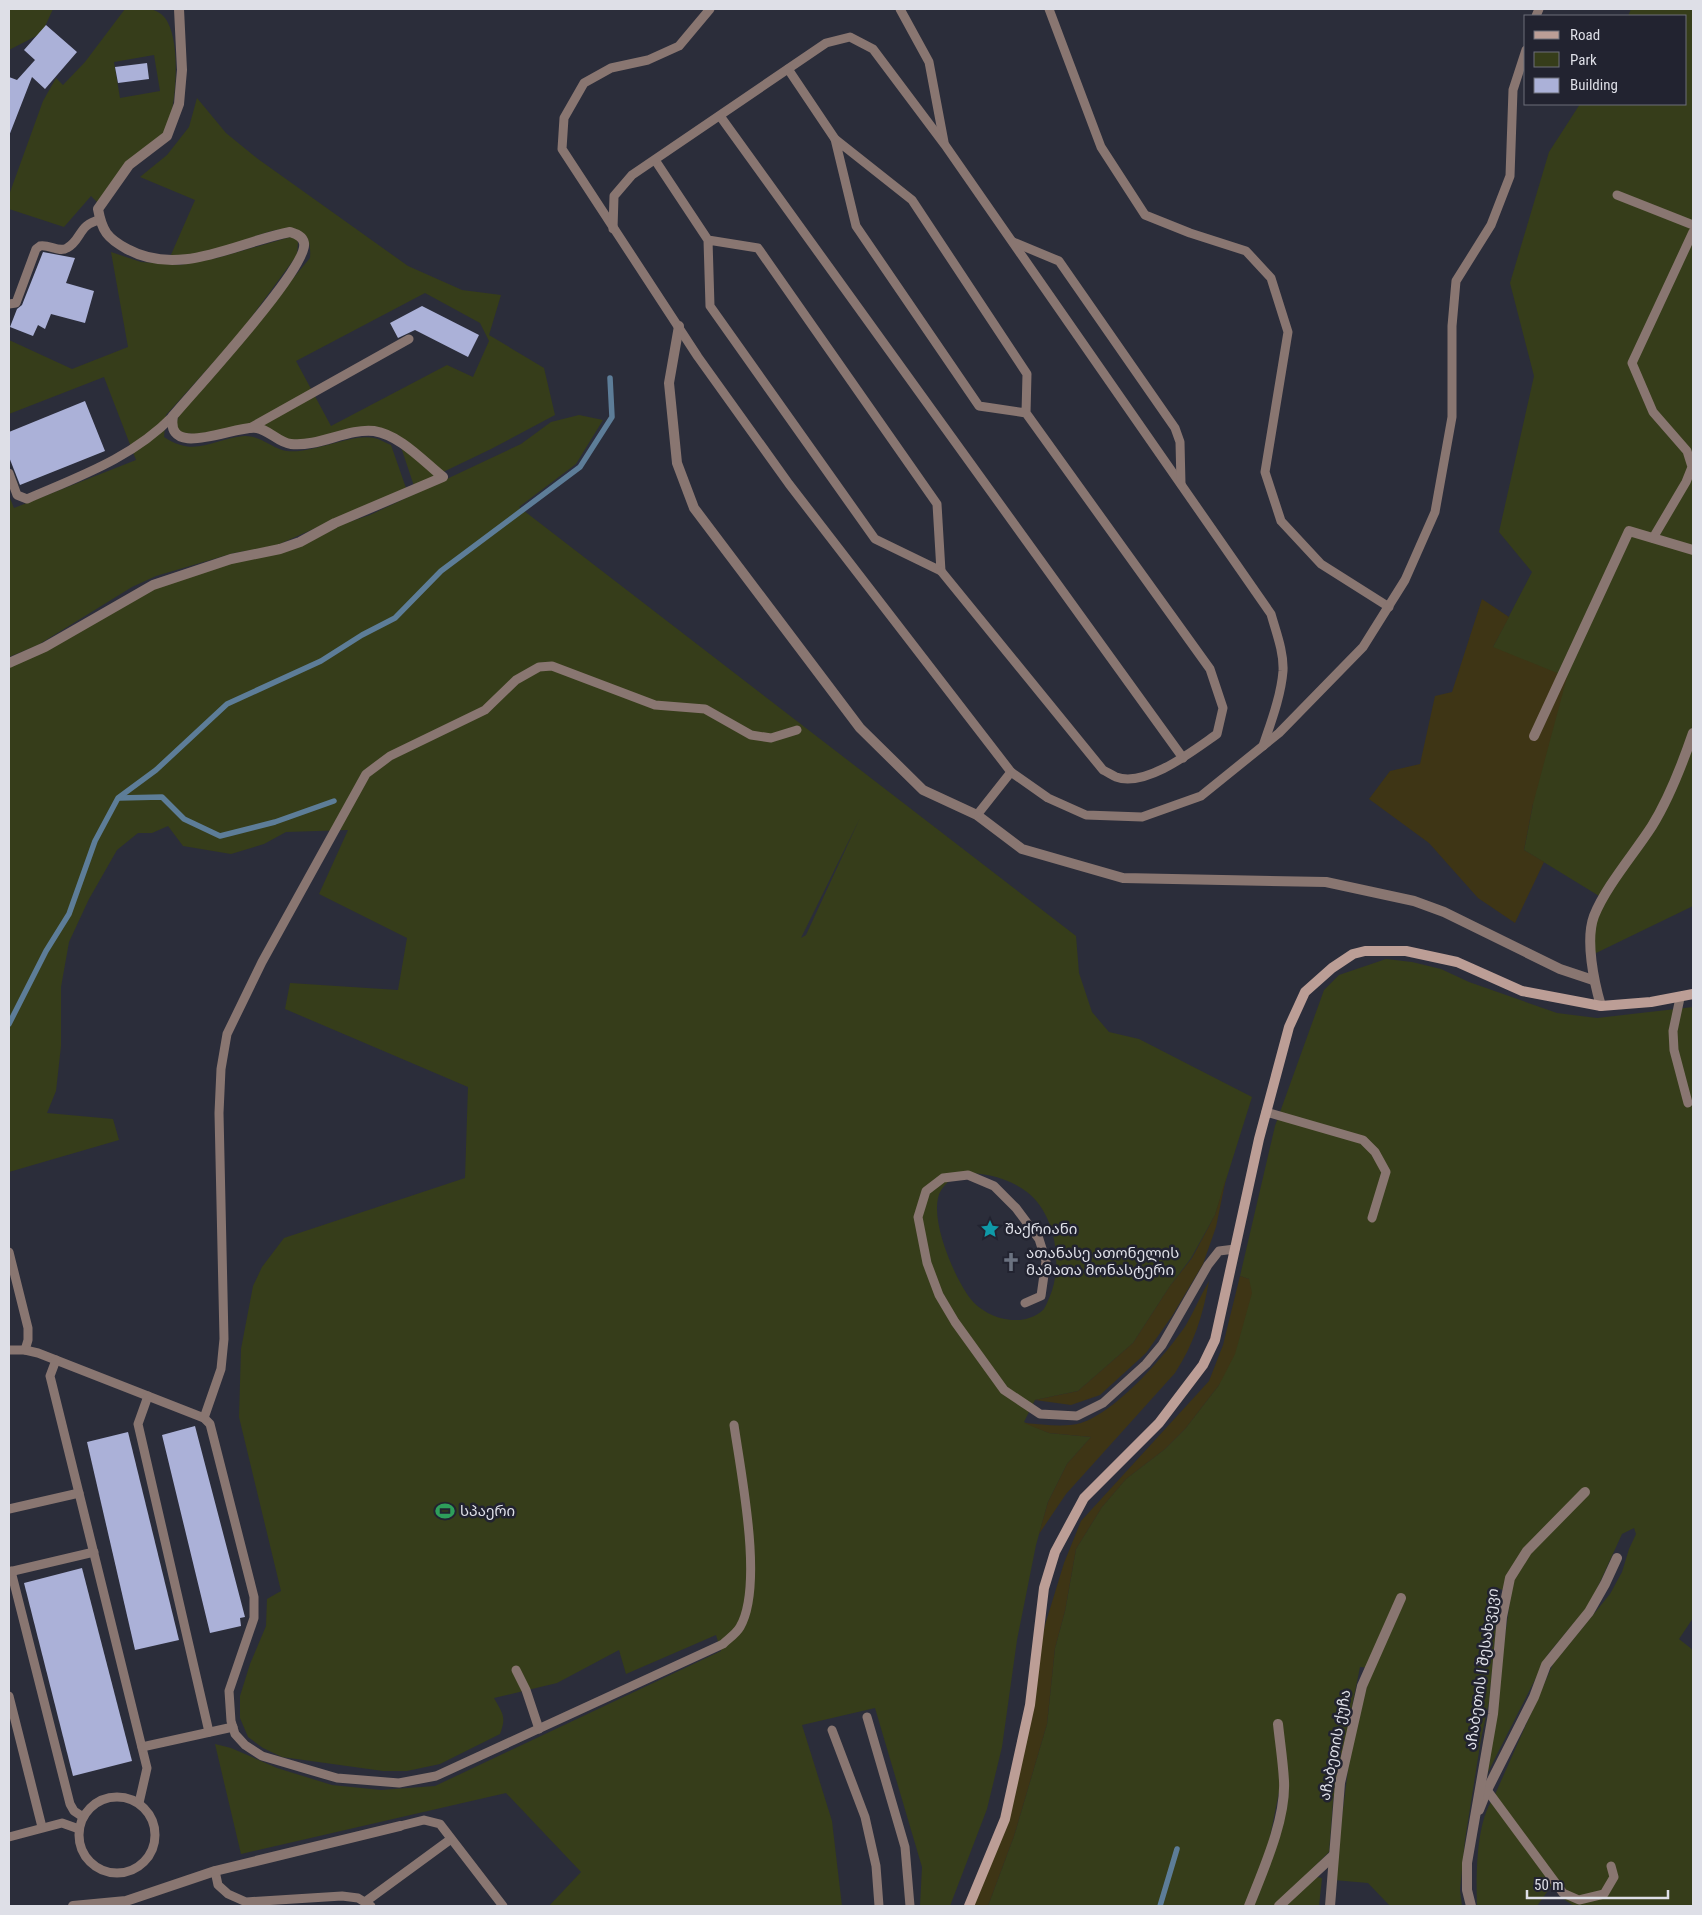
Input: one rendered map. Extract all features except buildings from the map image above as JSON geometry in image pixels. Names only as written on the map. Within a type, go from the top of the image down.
[{"type":"street","points":[[9,663],[45,647],[153,585],[230,559],[280,549],[300,542],[335,523],[443,477],[396,439],[373,431],[351,434],[327,441],[290,444],[258,428],[240,429],[209,437],[187,438],[179,436],[174,430],[172,424],[173,416],[244,335],[285,281],[303,255],[304,243],[299,235],[290,232],[218,253],[181,260],[141,256],[117,244],[102,229],[98,209],[129,165],[167,136],[180,104],[182,70],[179,9]]},
{"type":"street","points":[[679,326],[669,383],[677,463],[694,508],[860,728],[923,790],[977,815],[1022,849],[1123,878],[1326,882],[1414,901],[1444,912],[1560,970],[1593,980]]},
{"type":"street","points":[[1534,736],[1629,531],[1693,550]]},
{"type":"street","points":[[1601,1006],[1593,980],[1591,933],[1594,916],[1618,875],[1652,826],[1675,784],[1693,732]]},
{"type":"street","points":[[969,1906],[1004,1819],[1030,1705],[1044,1588],[1055,1552],[1084,1498],[1159,1422],[1203,1365],[1215,1340],[1266,1112],[1289,1027],[1305,992],[1332,968],[1359,953],[1406,951],[1457,962],[1522,991],[1601,1006],[1680,998],[1693,994]]},
{"type":"street","name":"აჩაბეთის I შესახვევი","points":[[1471,1906],[1468,1890],[1467,1863],[1470,1835],[1493,1714],[1502,1617],[1510,1578],[1527,1551],[1585,1492]]},
{"type":"street","points":[[1470,1835],[1487,1790],[1534,1697],[1546,1665],[1589,1612],[1617,1558]]},
{"type":"street","name":"აჩაბეთის ქუჩა","points":[[1330,1906],[1340,1783],[1364,1679],[1401,1598]]},
{"type":"street","points":[[1249,1906],[1273,1843],[1280,1814],[1284,1783],[1278,1724]]},
{"type":"street","points":[[73,1906],[127,1904],[215,1871],[400,1826]]},
{"type":"street","points":[[1279,1906],[1334,1854]]},
{"type":"lane","points":[[710,9],[679,46],[648,60],[611,68],[584,83],[564,118],[562,149],[698,357],[789,484],[1011,772],[1048,798],[1086,815],[1142,818],[1201,796],[1279,733],[1363,647],[1406,580],[1434,512],[1452,417],[1452,326],[1456,281],[1492,225],[1510,176],[1513,90],[1524,56]]},
{"type":"lane","points":[[900,9],[929,62],[945,145]]},
{"type":"lane","points":[[1049,9],[1101,147],[1145,215],[1190,233],[1246,251],[1271,278],[1288,332],[1265,472],[1281,521],[1321,564],[1389,607]]},
{"type":"lane","points":[[613,229],[614,196],[632,175],[826,43],[850,38],[873,49],[945,145],[1271,614],[1279,641],[1283,670],[1274,714],[1263,746]]},
{"type":"lane","points":[[655,160],[708,240],[710,306],[875,539],[941,571],[1103,770],[1118,778],[1142,778],[1183,758],[1217,734],[1223,708],[1210,669],[1026,413],[1027,374],[912,200],[835,139],[788,69]]},
{"type":"lane","points":[[720,116],[1183,758]]},
{"type":"lane","points":[[835,139],[856,226],[979,406],[1026,413]]},
{"type":"lane","points":[[1617,194],[1693,225]]},
{"type":"lane","points":[[9,304],[16,303],[36,249],[40,246],[58,249],[68,248],[83,228],[92,222],[100,220]]},
{"type":"lane","points":[[1653,538],[1686,482],[1692,467],[1687,451],[1654,412],[1632,363],[1693,232]]},
{"type":"lane","points":[[708,240],[758,248],[937,504],[941,571]]},
{"type":"lane","points":[[1012,242],[1059,261],[1176,428],[1180,442],[1181,484]]},
{"type":"lane","points":[[250,428],[409,339]]},
{"type":"lane","points":[[9,473],[17,495],[27,499],[114,461],[156,434],[173,416]]},
{"type":"lane","points":[[204,1418],[221,1369],[224,1339],[218,1114],[221,1069],[228,1034],[262,962],[366,774],[390,756],[485,710],[516,680],[539,667],[552,666],[655,705],[705,709],[751,734],[771,738],[797,730]]},
{"type":"lane","points":[[977,815],[1011,772]]},
{"type":"lane","points":[[1680,998],[1673,1031],[1674,1050],[1688,1103]]},
{"type":"lane","points":[[1266,1112],[1363,1140],[1375,1152],[1386,1172],[1372,1218]]},
{"type":"lane","points":[[1025,1303],[1041,1296],[1046,1261],[1039,1239],[1016,1208],[994,1186],[968,1175],[943,1178],[926,1191],[918,1217],[927,1263],[939,1295],[955,1322],[1004,1390],[1040,1414],[1077,1416],[1103,1402],[1146,1364],[1162,1345],[1208,1264],[1218,1251],[1235,1249]]},
{"type":"lane","points":[[9,1252],[28,1328],[28,1340],[25,1350]]},
{"type":"lane","points":[[9,1350],[25,1350],[56,1360],[204,1418],[210,1424],[254,1597],[254,1618],[229,1691],[235,1734],[245,1745],[262,1756],[337,1778],[399,1783],[436,1776],[724,1644],[740,1628],[748,1603],[752,1564],[734,1425]]},
{"type":"lane","points":[[56,1360],[50,1376],[147,1768],[139,1802]]},
{"type":"lane","points":[[148,1396],[138,1424],[209,1732]]},
{"type":"lane","points":[[9,1509],[79,1493]]},
{"type":"lane","points":[[83,1817],[74,1811],[70,1804],[10,1572],[94,1552]]},
{"type":"lane","points":[[516,1670],[526,1690],[539,1729]]},
{"type":"lane","points":[[9,1696],[42,1828]]},
{"type":"lane","points":[[867,1717],[905,1847],[910,1906]]},
{"type":"lane","points":[[142,1747],[233,1727]]},
{"type":"lane","points":[[832,1730],[865,1817],[876,1866],[879,1906]]},
{"type":"lane","points":[[1487,1790],[1563,1893],[1579,1900],[1604,1894],[1614,1877],[1611,1866]]},
{"type":"lane","points":[[114,1796],[127,1797],[139,1802],[148,1812],[154,1823],[156,1836],[154,1848],[147,1859],[133,1870],[114,1873],[102,1870],[92,1864],[84,1854],[80,1842],[79,1829],[83,1817],[91,1806],[102,1799],[114,1796]]},
{"type":"lane","points":[[400,1826],[424,1820],[440,1824],[502,1906]]},
{"type":"lane","points":[[9,1837],[62,1823],[79,1829]]},
{"type":"lane","points":[[215,1871],[218,1885],[228,1894],[246,1902],[342,1896],[358,1898],[368,1904],[451,1839]]},
{"type":"green space","points":[[144,8],[157,11],[168,23],[173,36],[176,70],[173,106],[170,120],[162,137],[98,203],[91,196],[64,227],[9,209],[9,195],[43,101],[56,78],[63,85],[85,62],[125,9]],"holes":[[[154,55],[160,91],[120,98],[114,62]]]},
{"type":"green space","points":[[9,9],[53,9],[42,33],[9,50]]},
{"type":"green space","points":[[1631,9],[1693,9],[1693,906],[1592,955],[1591,933],[1604,899],[1524,850],[1533,804],[1493,647],[1532,572],[1499,532],[1534,376],[1510,283],[1549,152],[1579,105],[1687,105],[1687,15],[1628,15]]},
{"type":"green space","points":[[197,98],[226,133],[258,159],[408,266],[462,290],[501,295],[489,335],[544,368],[555,415],[491,449],[414,486],[398,438],[372,428],[293,442],[258,425],[208,436],[178,432],[176,424],[180,413],[310,258],[309,241],[302,232],[290,229],[261,234],[220,250],[170,257],[195,200],[140,177],[167,155],[189,127]],"holes":[[[425,293],[480,323],[489,341],[473,377],[447,365],[331,426],[296,361]]]},
{"type":"green space","points":[[294,236],[298,242],[297,255],[239,334],[166,415],[164,437],[175,443],[195,447],[250,436],[287,451],[308,450],[355,438],[374,438],[391,445],[406,488],[275,546],[234,553],[156,576],[132,587],[38,645],[9,657],[9,496],[14,508],[136,460],[104,377],[9,414],[9,340],[72,369],[128,347],[111,252],[141,262],[180,265],[217,258]]},
{"type":"green space","points":[[579,415],[603,420],[576,464],[519,507],[1076,936],[1079,973],[1092,1012],[1109,1032],[1139,1039],[1252,1097],[1215,1215],[1191,1258],[1170,1286],[1133,1343],[1078,1391],[1035,1400],[1024,1422],[1049,1433],[1091,1437],[1067,1464],[1048,1502],[1036,1545],[1017,1640],[1002,1747],[987,1809],[950,1906],[920,1906],[922,1867],[875,1708],[802,1725],[832,1821],[842,1906],[549,1906],[581,1872],[506,1793],[241,1854],[215,1744],[231,1748],[277,1768],[332,1785],[381,1790],[435,1786],[721,1651],[716,1635],[626,1674],[619,1650],[557,1683],[494,1698],[503,1719],[500,1734],[440,1764],[407,1771],[383,1771],[282,1757],[263,1748],[248,1737],[240,1718],[240,1696],[250,1664],[266,1626],[267,1599],[281,1591],[239,1417],[241,1349],[253,1286],[262,1267],[284,1238],[465,1178],[468,1087],[285,1009],[290,983],[398,990],[407,938],[319,894],[348,830],[286,832],[264,844],[231,854],[183,846],[168,826],[152,833],[138,833],[117,850],[89,899],[69,942],[61,987],[61,1046],[56,1091],[47,1113],[113,1119],[119,1140],[9,1172],[9,667],[156,587],[370,515],[521,444],[551,422]],"holes":[[[860,818],[806,935],[801,938]],[[960,1172],[978,1173],[1003,1179],[1027,1192],[1045,1213],[1054,1241],[1056,1270],[1054,1284],[1046,1305],[1043,1310],[1034,1316],[1013,1320],[1002,1319],[992,1315],[974,1302],[961,1285],[945,1248],[937,1209],[941,1190]]]},
{"type":"green space","points":[[1386,959],[1412,962],[1441,969],[1469,982],[1557,1013],[1597,1018],[1693,1007],[1693,1618],[1679,1639],[1693,1650],[1693,1906],[1574,1906],[1565,1900],[1552,1885],[1537,1906],[1477,1906],[1478,1850],[1487,1809],[1553,1664],[1610,1594],[1622,1572],[1636,1534],[1634,1528],[1622,1534],[1590,1604],[1548,1654],[1486,1776],[1511,1593],[1500,1589],[1489,1702],[1481,1739],[1465,1840],[1460,1890],[1462,1906],[1390,1906],[1368,1883],[1334,1880],[1349,1762],[1371,1668],[1360,1667],[1333,1801],[1329,1852],[1275,1906],[1253,1906],[1277,1841],[1281,1782],[1269,1842],[1248,1906],[988,1906],[1014,1836],[1047,1724],[1055,1648],[1065,1611],[1076,1549],[1102,1507],[1126,1479],[1165,1449],[1185,1429],[1219,1385],[1249,1279],[1240,1276],[1275,1126],[1324,990],[1339,975]]},
{"type":"green space","points":[[1317,1877],[1322,1878],[1319,1906],[1285,1906]]},
{"type":"sand","points":[[1482,599],[1509,617],[1493,647],[1567,677],[1533,804],[1524,850],[1544,862],[1515,923],[1478,898],[1429,843],[1369,799],[1390,771],[1420,764],[1435,696],[1452,692]]},
{"type":"sand","points":[[1226,1178],[1216,1227],[1203,1264],[1172,1316],[1146,1353],[1100,1395],[1071,1405],[1035,1400],[1078,1391],[1133,1343],[1170,1286],[1192,1258],[1215,1215]]},
{"type":"sand","points":[[1240,1276],[1249,1279],[1252,1293],[1235,1354],[1219,1385],[1185,1429],[1165,1449],[1126,1479],[1102,1507],[1076,1549],[1065,1611],[1055,1648],[1047,1724],[1014,1836],[988,1906],[972,1906],[1006,1822],[1045,1625],[1064,1563],[1081,1521],[1209,1381],[1223,1345]]},
{"type":"sand","points":[[1209,1281],[1197,1329],[1175,1373],[1066,1494],[1039,1534],[1048,1502],[1067,1464],[1091,1437],[1049,1433],[1024,1423],[1060,1425],[1081,1423],[1095,1417],[1109,1407],[1139,1381],[1166,1351],[1186,1325]]},
{"type":"waterway","points":[[9,1024],[46,951],[69,914],[95,841],[118,798],[156,770],[227,704],[321,661],[362,635],[395,618],[441,571],[580,467],[612,417],[610,378]]},
{"type":"waterway","points":[[119,798],[162,797],[184,819],[220,836],[275,822],[334,801]]},
{"type":"waterway","points":[[1160,1906],[1177,1849]]},
{"type":"place","name":"შაქრიანი","points":[[990,1229]]},
{"type":"place","name":"ათანასე ათონელის მამათა მონასტერი","points":[[1011,1262]]},
{"type":"place","name":"სპაერი","points":[[445,1511]]}]
